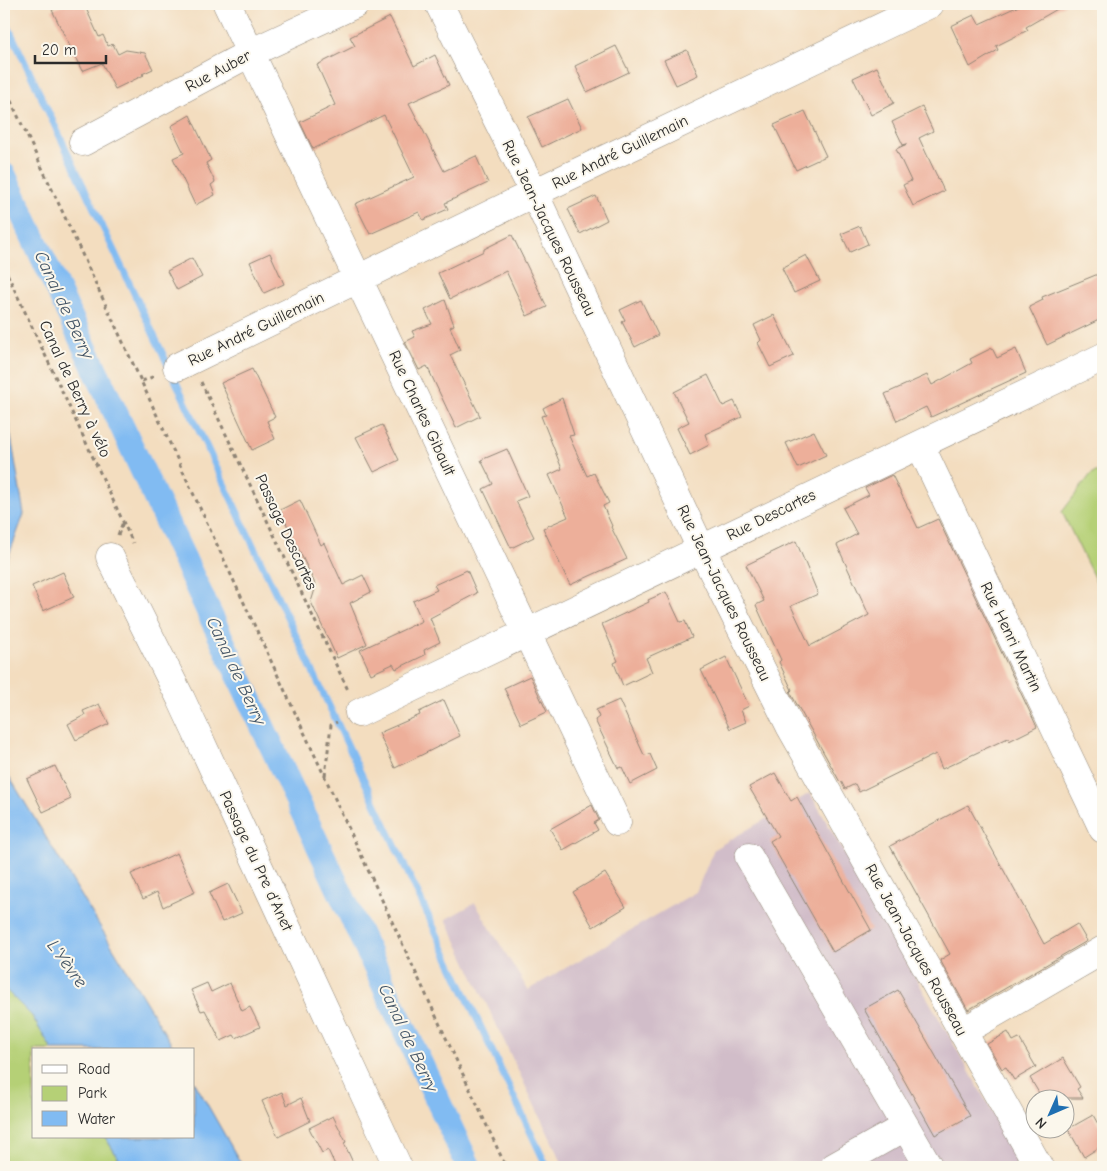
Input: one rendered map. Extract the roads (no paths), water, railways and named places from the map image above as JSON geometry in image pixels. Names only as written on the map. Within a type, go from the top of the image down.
[{"type":"street","name":"Rue Charles Gibault","points":[[227,4],[617,822]]},
{"type":"street","name":"Rue Auber","points":[[83,142],[250,53],[355,4]]},
{"type":"street","name":"Rue Jean-Jacques Rousseau","points":[[439,4],[534,193],[702,549],[790,726],[1039,1167]]},
{"type":"street","name":"Rue André Guillemain","points":[[176,367],[930,4]]},
{"type":"street","name":"Rue Descartes","points":[[358,713],[1103,357]]},
{"type":"street","name":"Rue Henri Martin","points":[[920,445],[1103,829]]},
{"type":"street","name":"Passage du Pre d’Anet","points":[[110,557],[185,708],[398,1167]]},
{"type":"street","points":[[749,857],[929,1167]]},
{"type":"street","points":[[962,1032],[1103,950]]},
{"type":"street","points":[[834,1167],[906,1127]]},
{"type":"water","points":[[4,395],[24,514],[4,569]]},
{"type":"water","name":"L'Yèvre","points":[[4,768],[174,1048],[51,1048],[32,1016],[4,988]]},
{"type":"water","points":[[195,1083],[243,1167],[124,1167],[106,1138],[195,1138]]},
{"type":"waterway","points":[[4,18],[547,1167]]},
{"type":"waterway","name":"Canal de Berry","points":[[4,175],[469,1167]]}]
